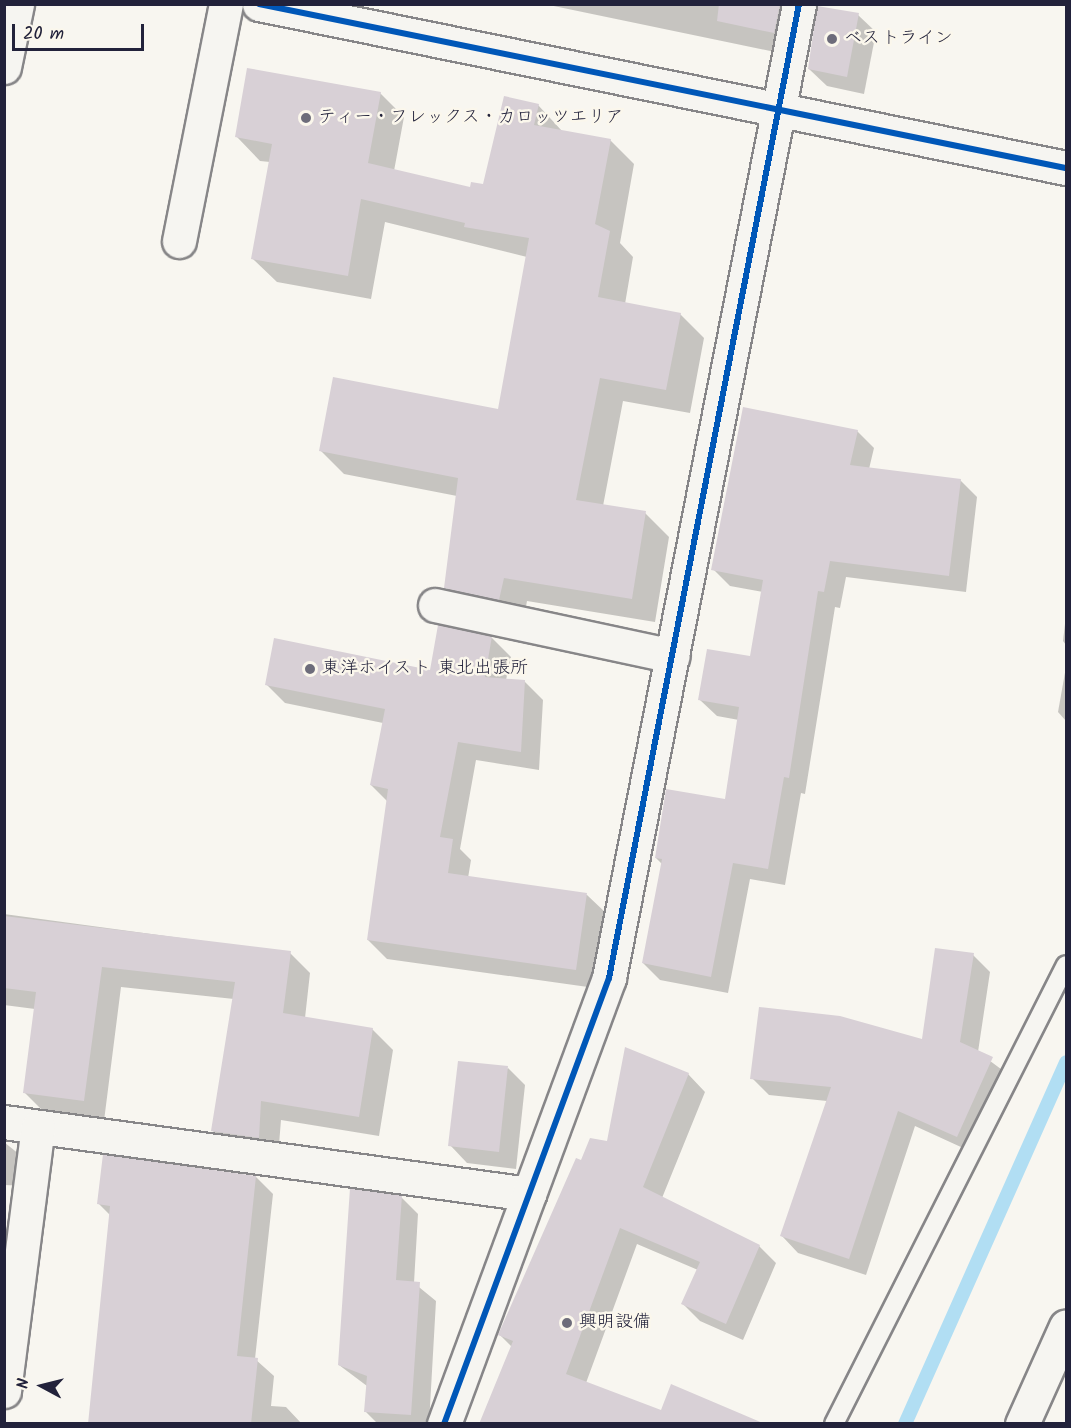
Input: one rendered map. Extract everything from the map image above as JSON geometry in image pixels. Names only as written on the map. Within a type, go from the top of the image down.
[{"type":"street","points":[[4,67],[17,4]]},
{"type":"street","points":[[179,241],[226,4]]},
{"type":"street","points":[[259,4],[1066,168]]},
{"type":"street","points":[[444,1424],[609,978],[800,4]]},
{"type":"street","points":[[435,605],[673,656]]},
{"type":"street","points":[[4,1122],[529,1194]]},
{"type":"street","points":[[4,1391],[38,1127]]},
{"type":"street","points":[[1022,1424],[1066,1326]]},
{"type":"lane","points":[[834,1424],[1066,965]]},
{"type":"building","points":[[719,4],[780,4],[774,33],[717,21]]},
{"type":"building","points":[[817,6],[859,13],[847,77],[808,69]]},
{"type":"building","points":[[247,68],[381,92],[368,163],[470,187],[471,182],[483,184],[504,96],[539,104],[534,125],[611,139],[595,224],[610,231],[598,297],[681,313],[666,390],[600,378],[576,500],[646,511],[632,599],[504,578],[499,600],[444,588],[458,478],[319,451],[333,377],[498,409],[529,238],[464,227],[465,223],[361,199],[348,276],[251,259],[272,144],[235,137]]},
{"type":"building","points":[[743,407],[858,430],[850,465],[961,479],[949,576],[830,561],[824,592],[818,591],[789,778],[784,777],[768,869],[733,863],[711,977],[642,963],[662,859],[655,858],[666,789],[725,799],[739,707],[698,700],[707,649],[750,656],[763,580],[711,570]]},
{"type":"building","points":[[438,625],[492,636],[485,677],[525,680],[521,752],[458,742],[440,837],[453,839],[448,873],[587,893],[576,970],[367,940],[388,789],[370,785],[385,709],[265,685],[274,638],[430,670]]},
{"type":"building","points":[[4,916],[291,951],[283,1013],[373,1028],[359,1117],[261,1101],[259,1138],[211,1131],[235,982],[102,967],[84,1101],[23,1093],[36,992],[4,988]]},
{"type":"building","points":[[935,948],[974,953],[960,1042],[993,1057],[957,1137],[898,1111],[849,1259],[780,1236],[831,1087],[750,1079],[759,1007],[840,1016],[922,1039]]},
{"type":"building","points":[[625,1047],[689,1073],[643,1187],[760,1245],[726,1324],[681,1304],[700,1262],[620,1228],[566,1374],[661,1410],[671,1384],[765,1424],[479,1424],[513,1341],[498,1335],[576,1158],[581,1160],[590,1138],[607,1141]]},
{"type":"building","points":[[458,1061],[508,1066],[499,1152],[448,1146]]},
{"type":"building","points":[[103,1154],[256,1176],[237,1356],[258,1358],[251,1424],[88,1424],[110,1206],[97,1204]]},
{"type":"building","points":[[350,1188],[402,1195],[396,1280],[420,1282],[411,1415],[364,1412],[367,1376],[338,1365]]},
{"type":"waterway","points":[[905,1424],[1066,1062]]},
{"type":"cycle path","points":[[259,4],[1066,168]]},
{"type":"cycle path","points":[[444,1424],[609,978],[799,4]]},
{"type":"place","name":"ベストライン","points":[[832,39]]},
{"type":"place","name":"ティー・フレックス・カロッツエリア","points":[[306,118]]},
{"type":"place","name":"東洋ホイスト 東北出張所","points":[[310,669]]},
{"type":"place","name":"興明設備","points":[[567,1323]]}]
